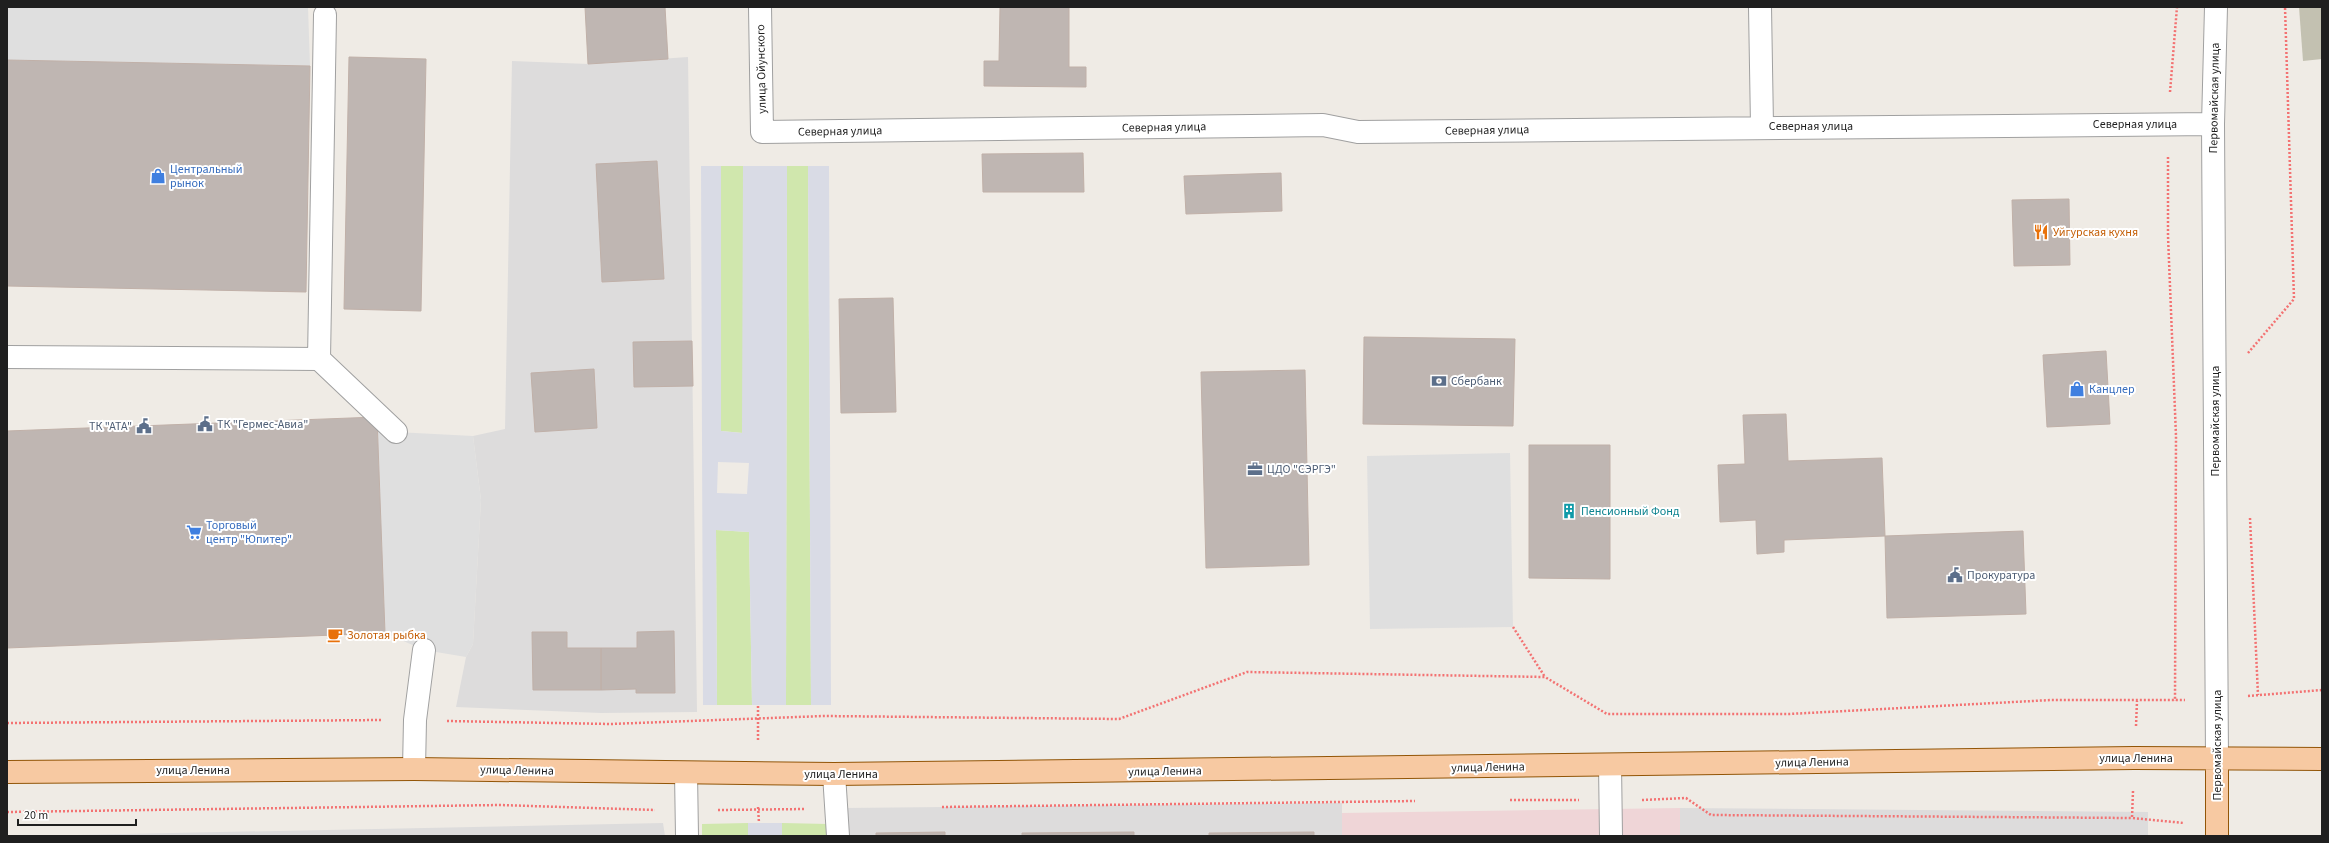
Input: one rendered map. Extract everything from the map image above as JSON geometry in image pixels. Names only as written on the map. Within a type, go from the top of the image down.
[{"type":"main road","name":"улица Ленина","points":[[7,772],[414,769],[834,774],[2134,758],[2322,759]]},
{"type":"main road","name":"Первомайская улица","points":[[2217,758],[2217,836]]},
{"type":"street","name":"улица Ойунского","points":[[760,7],[762,132]]},
{"type":"street","points":[[1760,7],[1762,126]]},
{"type":"street","name":"Первомайская улица","points":[[2216,7],[2213,124],[2217,758]]},
{"type":"street","points":[[319,359],[325,16]]},
{"type":"street","name":"Северная улица","points":[[762,132],[1323,125],[1358,132],[1762,126],[2213,124]]},
{"type":"street","points":[[7,357],[319,359],[396,432]]},
{"type":"street","points":[[414,769],[414,720],[424,650]]},
{"type":"street","points":[[1610,765],[1611,836]]},
{"type":"street","points":[[686,773],[687,836]]},
{"type":"street","points":[[834,774],[838,836]]},
{"type":"path","points":[[2175,701],[2176,436],[2168,236],[2168,124],[2176,7]]},
{"type":"path","points":[[2242,359],[2294,300],[2285,7]]},
{"type":"path","points":[[2250,516],[2258,695]]},
{"type":"path","points":[[1513,627],[1545,677],[1608,714],[1789,714],[2051,700],[2175,701],[2322,690]]},
{"type":"path","points":[[7,723],[414,720],[610,724],[824,716],[1119,719],[1247,672],[1545,677]]},
{"type":"path","points":[[1503,800],[1686,798],[1711,814],[2132,818]]},
{"type":"path","points":[[940,807],[1418,801]]},
{"type":"path","points":[[7,812],[500,805],[687,810],[837,809]]},
{"type":"shaded area","points":[[7,7],[308,7],[310,66],[7,60]]},
{"type":"shaded area","points":[[2299,7],[2322,7],[2322,59],[2303,61]]},
{"type":"shaded area","points":[[688,57],[697,712],[601,713],[456,707],[466,657],[473,644],[481,500],[473,436],[505,429],[512,61],[588,64]]},
{"type":"shaded area","points":[[701,166],[721,166],[721,431],[742,433],[743,166],[787,166],[786,705],[752,705],[749,532],[716,530],[717,705],[703,705]],"holes":[[[718,462],[749,463],[747,494],[717,493]]]},
{"type":"shaded area","points":[[808,166],[829,166],[831,705],[811,705]]},
{"type":"shaded area","points":[[377,417],[396,432],[473,436],[481,500],[473,644],[466,657],[424,650],[385,633]]},
{"type":"shaded area","points":[[1510,453],[1513,627],[1370,629],[1367,456]]},
{"type":"shaded area","points":[[1342,803],[1342,836],[845,836],[845,808]]},
{"type":"shaded area","points":[[1680,808],[2148,812],[2148,836],[1680,836]]},
{"type":"shaded area","points":[[1680,808],[1680,836],[1342,836],[1342,813]]},
{"type":"shaded area","points":[[663,823],[665,836],[29,836]]},
{"type":"shaded area","points":[[748,823],[782,823],[782,836],[748,836]]},
{"type":"green space","points":[[721,166],[743,166],[743,433],[721,431]]},
{"type":"green space","points":[[787,166],[808,166],[811,705],[786,705]]},
{"type":"green space","points":[[716,530],[749,532],[752,705],[717,705]]},
{"type":"green space","points":[[748,823],[748,836],[702,836],[702,824]]},
{"type":"green space","points":[[782,823],[828,824],[828,836],[782,836]]},
{"type":"building","points":[[585,7],[665,7],[668,59],[588,64]]},
{"type":"building","points":[[1000,7],[1069,7],[1069,67],[1086,67],[1086,87],[984,86],[984,61],[999,61]]},
{"type":"building","points":[[349,57],[426,59],[421,311],[344,309]]},
{"type":"building","name":"Центральный рынок","points":[[7,60],[310,66],[306,292],[7,286]]},
{"type":"building","points":[[1083,153],[1084,192],[983,192],[982,154]]},
{"type":"building","points":[[657,161],[664,279],[602,282],[596,164]]},
{"type":"building","points":[[1281,173],[1282,211],[1186,214],[1184,176]]},
{"type":"building","name":"Уйгурская кухня","points":[[2069,199],[2070,265],[2014,266],[2012,200]]},
{"type":"building","points":[[893,298],[896,412],[841,413],[839,299]]},
{"type":"building","name":"Сбербанк","points":[[1364,337],[1515,339],[1513,426],[1363,424]]},
{"type":"building","points":[[692,341],[693,386],[634,387],[633,342]]},
{"type":"building","name":"Канцлер","points":[[2106,351],[2110,424],[2047,427],[2043,355]]},
{"type":"building","points":[[594,369],[597,428],[535,432],[531,373]]},
{"type":"building","name":"ЦДО \"СЭРГЭ\"","points":[[1305,370],[1309,565],[1206,568],[1201,372]]},
{"type":"building","points":[[1786,414],[1788,461],[1882,458],[1885,536],[1784,540],[1784,552],[1757,554],[1756,520],[1720,522],[1718,465],[1745,464],[1743,415]]},
{"type":"building","name":"Торговый центр \"Юпитер\"","points":[[377,417],[385,633],[7,648],[7,431]]},
{"type":"building","name":"Пенсионный Фонд","points":[[1529,445],[1610,445],[1610,579],[1529,578]]},
{"type":"building","name":"Прокуратура","points":[[2023,531],[2026,614],[1887,618],[1885,536]]},
{"type":"building","points":[[674,631],[675,693],[636,693],[636,689],[601,690],[601,648],[637,648],[637,632]]},
{"type":"building","points":[[532,632],[567,632],[567,648],[601,648],[601,690],[533,690]]},
{"type":"building","points":[[945,832],[945,836],[876,836],[876,833]]},
{"type":"building","points":[[1134,832],[1134,836],[1022,836],[1022,833]]},
{"type":"building","points":[[1314,832],[1314,836],[1209,836],[1209,833]]},
{"type":"place","name":"Центральный рынок","points":[[158,176]]},
{"type":"place","name":"Уйгурская кухня","points":[[2041,232]]},
{"type":"place","name":"Сбербанк","points":[[1439,381]]},
{"type":"place","name":"Канцлер","points":[[2077,389]]},
{"type":"place","name":"ТК \"Гермес-Авиа\"","points":[[205,424]]},
{"type":"place","name":"ТК \"АТА\"","points":[[144,426]]},
{"type":"place","name":"ЦДО \"СЭРГЭ\"","points":[[1255,469]]},
{"type":"place","name":"Пенсионный Фонд","points":[[1569,511]]},
{"type":"place","name":"Торговый центр \"Юпитер\"","points":[[194,532]]},
{"type":"place","name":"Прокуратура","points":[[1955,575]]},
{"type":"place","name":"Золотая рыбка","points":[[335,635]]}]
